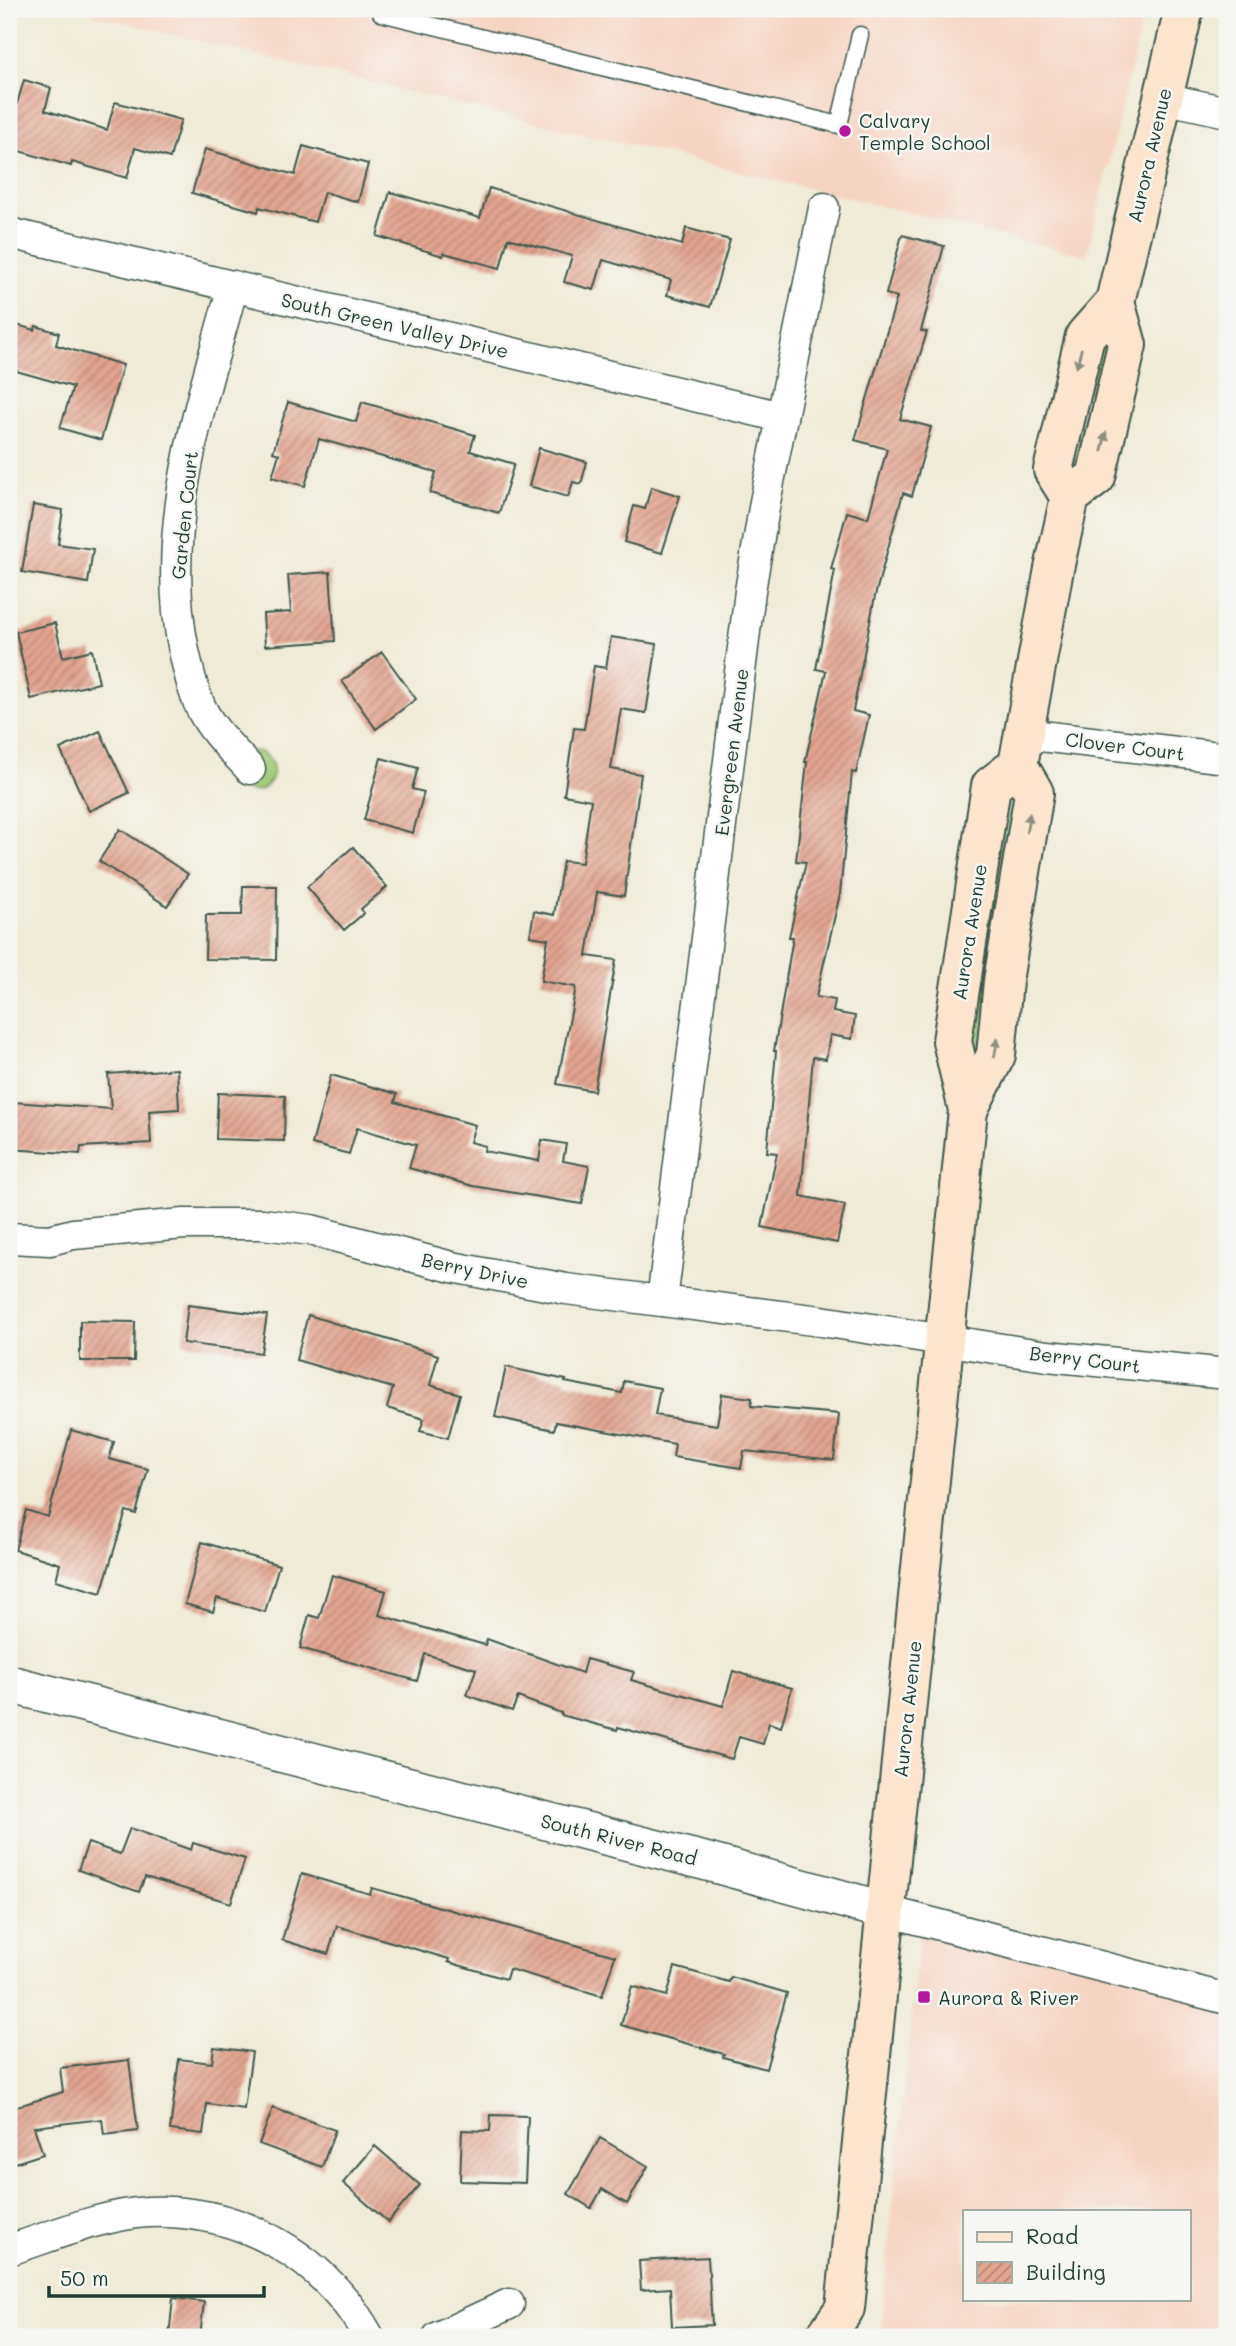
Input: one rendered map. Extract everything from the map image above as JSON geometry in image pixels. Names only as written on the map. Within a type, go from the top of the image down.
[{"type":"main road","name":"Aurora Avenue","points":[[842,2328],[968,1110],[996,1055],[1003,981],[1034,793],[1021,749],[1070,497],[1054,470],[1085,336],[1115,302],[1184,9]]},
{"type":"street","points":[[1163,97],[1227,112]]},
{"type":"street","name":"Evergreen Avenue","points":[[662,1301],[750,591],[824,208]]},
{"type":"street","name":"South Green Valley Drive","points":[[9,233],[782,417]]},
{"type":"street","name":"Garden Court","points":[[233,286],[196,421],[184,484],[176,593],[180,632],[190,681],[214,730],[250,769]]},
{"type":"street","name":"Clover Court","points":[[1021,749],[1227,758]]},
{"type":"street","name":"Berry Drive","points":[[9,1238],[50,1240],[73,1234],[184,1224],[263,1224],[311,1230],[452,1267],[566,1289],[821,1321],[943,1340]]},
{"type":"street","name":"Berry Court","points":[[943,1340],[1047,1356],[1227,1374]]},
{"type":"street","name":"South River Road","points":[[9,1684],[691,1858],[1227,1999]]},
{"type":"street","points":[[9,2250],[92,2223],[130,2215],[177,2213],[216,2219],[261,2235],[301,2256],[334,2286],[369,2337]]},
{"type":"street","points":[[438,2337],[509,2304]]},
{"type":"lane","points":[[382,9],[381,13],[839,125],[860,35]]},
{"type":"shaded area","name":"Calvary Temple School","points":[[95,9],[1145,9],[1087,256],[93,15]]},
{"type":"shaded area","points":[[921,1921],[1227,1999],[1227,2337],[879,2337]]},
{"type":"green space","points":[[1103,330],[1109,331],[1103,372],[1081,463],[1076,462],[1081,428]]},
{"type":"green space","points":[[253,751],[267,757],[273,771],[267,785],[253,791],[239,785],[233,771],[239,757]]},
{"type":"green space","points":[[1010,783],[1017,784],[975,1087],[970,1048]]},
{"type":"building","points":[[24,80],[51,88],[45,110],[107,130],[115,102],[181,120],[170,158],[135,148],[127,178],[72,162],[71,166],[9,148],[9,131]]},
{"type":"building","points":[[303,146],[368,164],[358,202],[324,192],[315,222],[259,207],[258,212],[192,193],[205,149],[295,175]]},
{"type":"building","points":[[489,188],[682,245],[686,228],[730,240],[710,307],[667,295],[671,280],[603,260],[594,290],[564,282],[572,256],[508,238],[500,268],[444,253],[443,256],[377,236],[390,192],[480,218]]},
{"type":"building","points":[[902,235],[944,246],[921,331],[927,332],[900,419],[931,427],[912,496],[903,493],[875,596],[853,711],[869,715],[856,773],[852,772],[840,894],[816,997],[835,1000],[833,1012],[855,1016],[852,1039],[830,1035],[826,1059],[813,1057],[801,1196],[845,1205],[837,1243],[762,1227],[777,1153],[767,1152],[774,1051],[793,937],[789,937],[806,862],[796,861],[805,762],[826,671],[816,669],[835,570],[831,569],[847,512],[868,518],[887,449],[855,440],[897,297],[886,294]]},
{"type":"building","points":[[9,323],[35,330],[36,326],[59,333],[56,345],[123,365],[101,440],[60,428],[73,387],[9,369]]},
{"type":"building","points":[[288,402],[356,422],[362,402],[475,435],[470,451],[514,464],[499,513],[430,493],[436,472],[319,439],[305,486],[272,477],[279,454],[273,452]]},
{"type":"building","points":[[539,448],[587,462],[581,484],[573,482],[568,497],[529,486]]},
{"type":"building","points":[[651,487],[680,496],[662,553],[624,542],[634,506],[645,509]]},
{"type":"building","points":[[33,505],[63,510],[58,544],[93,549],[88,583],[22,572]]},
{"type":"building","points":[[330,572],[335,641],[265,646],[263,614],[291,612],[288,575]]},
{"type":"building","points":[[55,623],[63,657],[92,650],[99,683],[31,699],[16,632]]},
{"type":"building","points":[[611,637],[657,644],[646,713],[621,709],[611,769],[641,774],[624,896],[597,892],[587,956],[616,960],[594,1091],[557,1084],[576,987],[541,981],[548,939],[530,936],[534,911],[554,915],[563,861],[582,863],[591,800],[564,795],[574,728],[584,729],[594,666],[606,668]]},
{"type":"building","points":[[382,652],[416,699],[376,729],[342,681]]},
{"type":"building","points":[[100,731],[129,793],[89,811],[60,749]]},
{"type":"building","points":[[381,758],[418,768],[412,789],[424,792],[413,833],[364,820]]},
{"type":"building","points":[[120,829],[188,874],[167,906],[99,861]]},
{"type":"building","points":[[353,847],[387,887],[361,909],[364,913],[344,930],[307,887]]},
{"type":"building","points":[[243,886],[277,886],[276,960],[205,959],[206,915],[242,915]]},
{"type":"building","points":[[177,1069],[179,1109],[149,1111],[151,1143],[81,1147],[80,1154],[10,1149],[13,1102],[111,1109],[108,1074]]},
{"type":"building","points":[[331,1075],[397,1094],[395,1102],[475,1125],[470,1142],[485,1146],[484,1151],[539,1161],[542,1140],[566,1144],[563,1161],[589,1166],[582,1204],[473,1186],[409,1168],[416,1145],[357,1128],[349,1154],[312,1144]]},
{"type":"building","points":[[218,1093],[285,1096],[284,1141],[216,1139]]},
{"type":"building","points":[[188,1305],[267,1315],[261,1353],[183,1343]]},
{"type":"building","points":[[308,1315],[438,1355],[430,1385],[460,1394],[448,1438],[420,1431],[424,1419],[387,1408],[393,1388],[296,1360]]},
{"type":"building","points":[[80,1321],[135,1322],[134,1361],[80,1361]]},
{"type":"building","points":[[506,1367],[622,1393],[624,1381],[660,1388],[655,1415],[717,1425],[722,1394],[752,1398],[751,1406],[839,1414],[834,1460],[744,1451],[741,1468],[673,1457],[675,1444],[556,1422],[554,1430],[495,1417]]},
{"type":"building","points":[[71,1430],[114,1442],[109,1459],[148,1469],[136,1514],[126,1511],[101,1593],[56,1580],[60,1564],[15,1550],[26,1510],[48,1517]]},
{"type":"building","points":[[202,1542],[279,1565],[265,1612],[217,1598],[213,1612],[185,1604]]},
{"type":"building","points":[[332,1575],[386,1591],[379,1615],[485,1645],[487,1639],[582,1673],[586,1659],[634,1672],[631,1680],[723,1706],[733,1671],[792,1688],[781,1727],[769,1723],[763,1744],[739,1737],[732,1759],[618,1727],[617,1730],[561,1715],[518,1697],[512,1711],[467,1695],[476,1669],[425,1654],[417,1681],[300,1648],[309,1615],[319,1618]]},
{"type":"building","points":[[130,1828],[191,1850],[193,1843],[245,1859],[231,1903],[145,1877],[139,1892],[78,1870],[88,1843],[120,1854]]},
{"type":"building","points":[[302,1874],[370,1894],[372,1888],[615,1956],[602,1996],[509,1969],[506,1979],[337,1926],[328,1954],[282,1940]]},
{"type":"building","points":[[675,1967],[729,1982],[731,1977],[787,1993],[766,2069],[723,2057],[724,2054],[621,2025],[632,1986],[667,1996]]},
{"type":"building","points":[[214,2047],[252,2052],[244,2109],[207,2104],[203,2134],[170,2130],[179,2059],[212,2063]]},
{"type":"building","points":[[129,2060],[138,2131],[104,2135],[102,2119],[34,2127],[43,2154],[9,2165],[9,2109],[63,2092],[60,2068]]},
{"type":"building","points":[[273,2108],[335,2130],[322,2167],[259,2144]]},
{"type":"building","points":[[491,2115],[528,2116],[525,2183],[460,2181],[462,2130],[490,2131]]},
{"type":"building","points":[[600,2138],[648,2166],[627,2204],[602,2189],[591,2208],[568,2194]]},
{"type":"building","points":[[375,2146],[420,2185],[388,2222],[343,2183]]},
{"type":"building","points":[[708,2257],[712,2325],[672,2327],[670,2288],[641,2290],[639,2261]]},
{"type":"building","points":[[173,2298],[204,2302],[200,2337],[169,2337]]},
{"type":"place","name":"Calvary Temple School","points":[[845,131]]},
{"type":"place","name":"Aurora & River","points":[[924,1997]]}]
